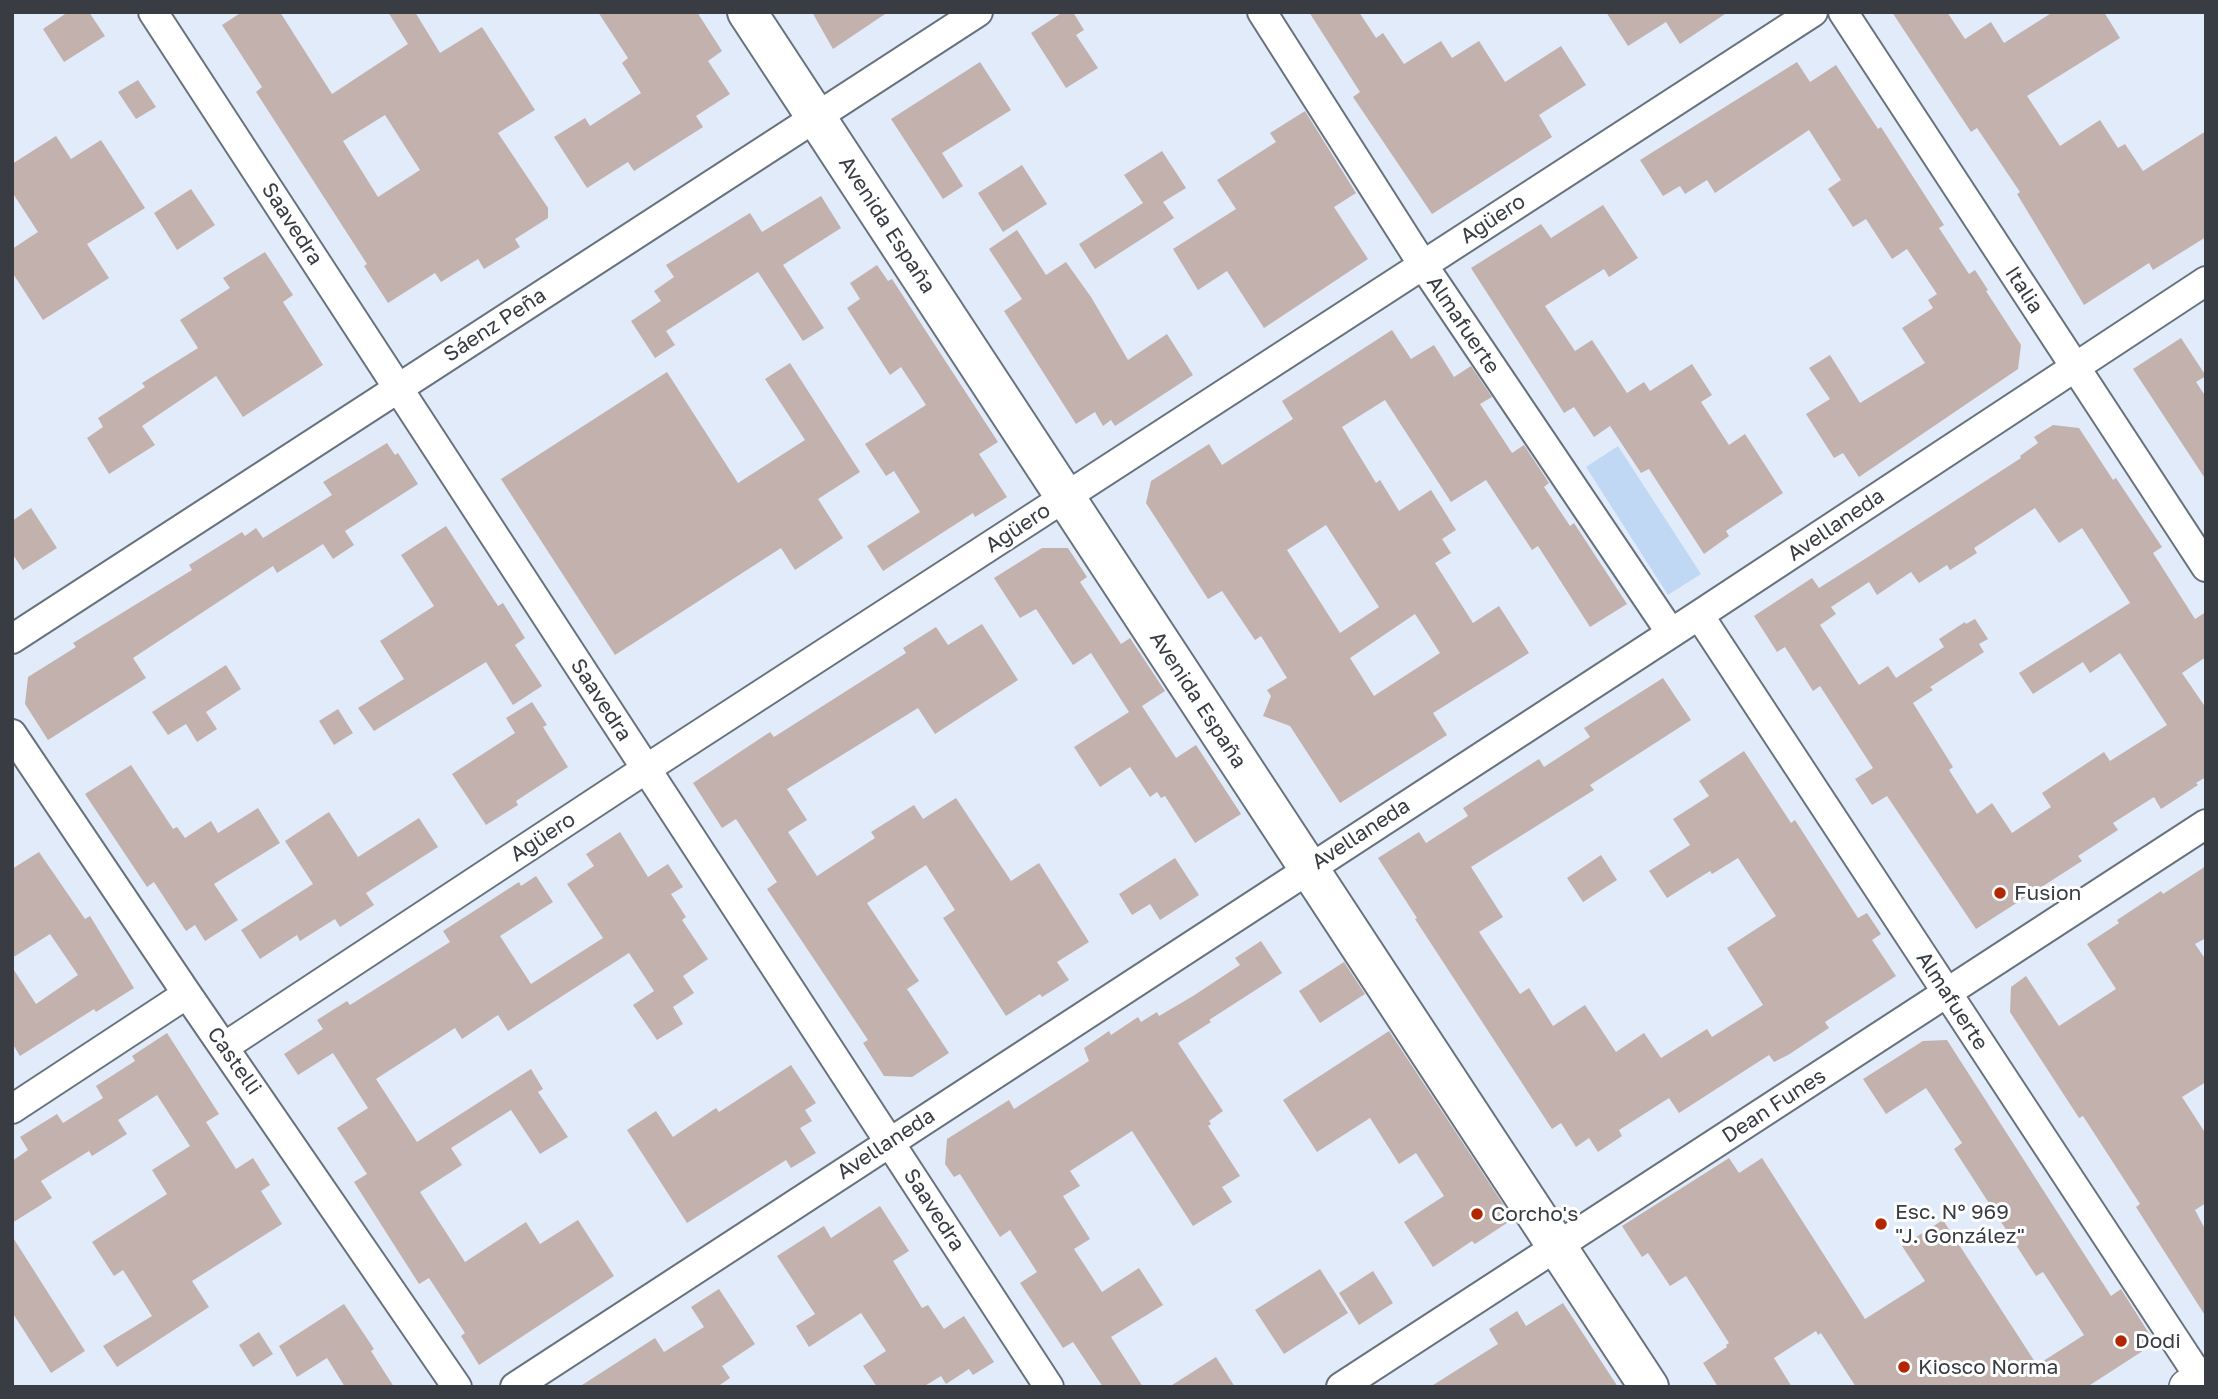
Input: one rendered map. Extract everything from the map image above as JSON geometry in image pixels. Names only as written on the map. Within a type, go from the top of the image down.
[{"type":"main road","name":"Avenida España","points":[[747,12],[1649,1387]]},
{"type":"street","name":"Saavedra","points":[[153,12],[1049,1387]]},
{"type":"street","name":"Sáenz Peña","points":[[12,639],[978,12]]},
{"type":"street","name":"Almafuerte","points":[[1262,12],[1423,265],[1671,633]]},
{"type":"street","name":"Agüero","points":[[224,1047],[646,769],[1813,12]]},
{"type":"street","name":"Italia","points":[[1843,12],[2206,567]]},
{"type":"street","name":"Avellaneda","points":[[515,1387],[2206,281]]},
{"type":"street","name":"Almafuerte","points":[[1699,615],[2200,1382]]},
{"type":"street","name":"Castelli","points":[[12,734],[457,1387]]},
{"type":"street","name":"Dean Funes","points":[[1341,1387],[2206,824]]},
{"type":"street","points":[[12,1108],[187,994]]},
{"type":"shaded area","points":[[1618,446],[1701,574],[1668,595],[1586,467]]},
{"type":"building","points":[[68,12],[89,12],[105,36],[64,62],[43,29]]},
{"type":"building","points":[[242,12],[280,12],[332,94],[408,44],[388,12],[415,12],[440,53],[482,27],[535,110],[498,133],[548,208],[548,218],[515,239],[520,247],[484,269],[478,259],[441,282],[435,273],[388,303],[364,266],[367,264],[256,92],[262,87],[222,25]],"holes":[[[385,115],[420,170],[378,197],[343,141]]]},
{"type":"building","points":[[598,12],[697,12],[722,51],[708,61],[730,94],[696,116],[703,127],[634,171],[628,162],[587,188],[554,137],[585,118],[590,126],[641,93],[622,63],[628,58]]},
{"type":"building","points":[[812,12],[888,12],[833,49]]},
{"type":"building","points":[[1063,12],[1073,12],[1084,30],[1076,35],[1098,68],[1066,88],[1031,33]]},
{"type":"building","points":[[1309,12],[1359,12],[1376,38],[1383,33],[1404,64],[1441,41],[1452,58],[1479,41],[1505,82],[1561,46],[1586,85],[1539,115],[1552,137],[1432,214],[1353,97],[1360,92]]},
{"type":"building","points":[[1606,12],[1728,12],[1680,44],[1666,22],[1628,46]]},
{"type":"building","points":[[1892,12],[1947,12],[1965,39],[1991,22],[2004,43],[2053,12],[2104,12],[2120,38],[2027,96],[2060,146],[2100,120],[2118,148],[2125,144],[2143,171],[2206,131],[2206,237],[2153,270],[2149,263],[2084,305],[2017,194],[2020,192],[1977,128],[1971,132]]},
{"type":"building","points":[[980,62],[1011,110],[942,153],[963,186],[943,199],[891,119]]},
{"type":"building","points":[[1797,62],[1810,82],[1836,65],[1878,129],[1881,127],[1944,225],[1939,228],[1969,274],[1975,270],[2021,345],[2018,369],[1859,477],[1843,453],[1834,458],[1806,414],[1830,399],[1809,368],[1830,355],[1860,403],[1925,363],[1902,328],[1933,308],[1928,300],[1937,294],[1907,249],[1892,259],[1866,219],[1853,227],[1828,189],[1841,180],[1809,130],[1715,193],[1707,180],[1685,194],[1680,186],[1663,196],[1640,160]]},
{"type":"building","points":[[138,80],[156,107],[136,119],[118,92]]},
{"type":"building","points":[[1305,111],[1356,193],[1334,207],[1368,259],[1264,328],[1227,271],[1198,290],[1173,249],[1236,209],[1217,180],[1276,142],[1270,133]]},
{"type":"building","points":[[56,136],[71,159],[101,140],[145,208],[87,244],[109,278],[43,320],[12,272],[12,249],[38,232],[12,192],[12,164]]},
{"type":"building","points":[[1162,151],[1186,188],[1163,202],[1174,218],[1095,269],[1079,244],[1143,203],[1124,175]]},
{"type":"building","points":[[1022,165],[1047,204],[1003,232],[978,193]]},
{"type":"building","points":[[191,189],[215,225],[177,250],[154,213]]},
{"type":"building","points":[[821,196],[841,228],[783,265],[824,328],[803,341],[758,272],[666,331],[675,345],[655,358],[631,321],[661,301],[654,291],[674,277],[666,265],[750,213],[762,232]]},
{"type":"building","points":[[1603,205],[1638,258],[1609,277],[1604,269],[1545,306],[1575,351],[1592,340],[1627,393],[1644,382],[1650,391],[1692,364],[1712,395],[1701,402],[1729,445],[1745,434],[1783,493],[1726,531],[1729,536],[1704,554],[1649,469],[1641,473],[1610,426],[1594,437],[1574,407],[1564,413],[1471,268],[1541,224],[1551,238]]},
{"type":"building","points":[[1017,230],[1046,275],[1066,262],[1091,297],[1128,360],[1167,334],[1193,375],[1115,426],[1111,420],[1103,426],[1095,412],[1076,424],[1004,311],[1022,299],[989,249]]},
{"type":"building","points":[[265,252],[293,295],[283,302],[323,365],[243,417],[216,376],[142,426],[155,445],[109,474],[87,438],[103,427],[98,418],[145,387],[142,383],[198,348],[180,320],[230,288],[223,278]]},
{"type":"building","points":[[877,265],[888,281],[892,279],[998,442],[979,454],[1007,497],[975,517],[973,513],[883,571],[867,546],[920,512],[894,471],[886,476],[865,444],[926,405],[901,367],[890,375],[847,308],[860,299],[850,283]]},
{"type":"building","points":[[1392,330],[1411,359],[1434,345],[1454,377],[1471,366],[1492,397],[1480,404],[1512,453],[1524,445],[1549,483],[1544,487],[1570,526],[1574,523],[1627,604],[1590,627],[1538,546],[1532,550],[1486,480],[1451,502],[1385,400],[1342,427],[1376,483],[1380,480],[1399,511],[1431,490],[1456,530],[1442,539],[1451,553],[1435,563],[1473,623],[1499,606],[1529,653],[1433,713],[1447,735],[1340,803],[1290,726],[1263,716],[1271,696],[1267,690],[1287,678],[1261,636],[1255,640],[1222,591],[1208,599],[1146,503],[1151,481],[1209,444],[1222,465],[1293,419],[1282,401]],"holes":[[[1326,525],[1379,607],[1340,633],[1287,550]],[[1415,614],[1440,653],[1374,696],[1350,658]]]},
{"type":"building","points":[[2181,338],[2206,376],[2196,382],[2206,397],[2206,480],[2133,369]]},
{"type":"building","points":[[790,363],[860,472],[818,499],[843,538],[795,570],[781,548],[615,655],[501,479],[667,372],[738,483],[805,440],[765,379]]},
{"type":"building","points":[[2053,425],[2079,428],[2162,547],[2153,553],[2195,619],[2206,612],[2206,657],[2182,673],[2206,708],[2206,777],[2161,809],[2154,797],[2113,823],[2118,830],[2078,856],[2082,861],[1976,929],[1887,796],[1872,805],[1855,779],[1873,768],[1820,686],[1813,691],[1785,647],[1777,652],[1754,616],[1812,578],[1819,588],[1868,557],[2021,458],[2020,456],[2038,443],[2034,437]],"holes":[[[2035,508],[2059,543],[2082,528],[2130,603],[2019,673],[2033,694],[2083,662],[2090,673],[2120,653],[2167,725],[2110,761],[2104,752],[2042,793],[2051,807],[2012,833],[1992,803],[1977,814],[1949,770],[1953,767],[1913,703],[1933,690],[1930,687],[1984,652],[1979,644],[1988,639],[1975,619],[1966,624],[1965,622],[1939,639],[1944,647],[1896,678],[1888,666],[1859,685],[1820,625],[1836,614],[1831,607],[1869,582],[1877,595],[1911,572],[1919,583],[1947,565],[1950,570],[1977,553],[1974,548]]]},
{"type":"building","points":[[387,443],[395,455],[398,453],[418,484],[345,531],[354,545],[333,559],[323,544],[277,573],[273,566],[133,658],[146,678],[48,740],[25,704],[28,677],[76,647],[73,643],[192,570],[189,565],[242,532],[245,536],[256,528],[263,538],[332,495],[323,482]]},
{"type":"building","points":[[31,508],[57,548],[23,570],[12,553],[12,521]]},
{"type":"building","points":[[446,526],[498,606],[503,603],[525,638],[515,645],[542,686],[513,705],[486,662],[374,731],[358,708],[404,679],[380,641],[434,606],[401,555]]},
{"type":"building","points":[[1042,548],[1068,548],[1087,577],[1080,582],[1121,644],[1130,638],[1165,691],[1142,706],[1176,758],[1196,745],[1241,814],[1195,843],[1165,796],[1161,798],[1157,792],[1150,797],[1130,767],[1100,787],[1074,747],[1129,712],[1091,653],[1073,665],[1036,609],[1020,618],[994,578]]},
{"type":"building","points":[[982,624],[1018,680],[935,734],[918,708],[787,789],[807,820],[788,832],[817,876],[875,838],[871,832],[914,805],[923,819],[956,798],[1011,881],[1039,863],[1089,942],[1057,962],[1069,980],[1042,997],[1040,994],[1006,1016],[943,918],[955,910],[926,865],[867,903],[919,981],[907,989],[949,1053],[912,1077],[884,1076],[863,1043],[868,1040],[767,889],[777,882],[736,819],[722,828],[693,783],[770,732],[774,737],[906,653],[903,648],[936,627],[948,645]]},
{"type":"building","points":[[226,665],[241,689],[206,712],[217,729],[197,742],[186,724],[168,735],[152,712]]},
{"type":"building","points":[[1663,678],[1691,720],[1590,785],[1594,790],[1471,867],[1503,917],[1479,932],[1520,994],[1529,988],[1553,1026],[1585,1005],[1616,1052],[1644,1033],[1661,1058],[1707,1029],[1712,1037],[1763,1005],[1727,948],[1776,916],[1738,858],[1712,874],[1710,871],[1667,898],[1649,871],[1690,845],[1673,819],[1709,796],[1699,781],[1744,751],[1791,823],[1795,820],[1858,918],[1867,913],[1881,934],[1872,940],[1896,976],[1825,1022],[1829,1028],[1788,1055],[1774,1062],[1769,1055],[1679,1113],[1669,1098],[1619,1130],[1622,1136],[1598,1152],[1589,1138],[1576,1147],[1561,1123],[1552,1129],[1378,858],[1419,832],[1426,843],[1468,816],[1463,808],[1539,759],[1544,767],[1590,737],[1584,728]]},
{"type":"building","points":[[532,702],[547,725],[543,727],[568,767],[516,801],[518,805],[486,825],[452,774],[515,733],[506,718]]},
{"type":"building","points":[[338,709],[353,733],[334,745],[319,721]]},
{"type":"building","points":[[131,765],[173,829],[177,827],[185,838],[211,821],[218,833],[258,808],[280,843],[214,884],[238,920],[205,941],[195,925],[186,931],[154,882],[147,887],[85,794]]},
{"type":"building","points":[[329,812],[358,857],[419,818],[438,847],[366,893],[374,905],[340,927],[335,919],[300,941],[297,935],[260,959],[241,930],[313,884],[285,841]]},
{"type":"building","points":[[620,832],[648,877],[668,864],[683,887],[671,894],[686,917],[682,920],[708,959],[683,976],[694,993],[673,1007],[683,1024],[657,1040],[633,1005],[654,991],[629,953],[508,1031],[498,1015],[462,1039],[455,1028],[376,1079],[417,1142],[531,1069],[543,1089],[538,1092],[568,1137],[540,1154],[511,1110],[451,1148],[462,1165],[420,1192],[465,1262],[526,1222],[540,1244],[578,1220],[614,1276],[479,1365],[461,1336],[465,1333],[429,1278],[419,1284],[354,1182],[367,1174],[337,1128],[368,1108],[333,1053],[298,1075],[284,1054],[323,1029],[317,1020],[347,1001],[350,1005],[450,942],[443,931],[519,882],[521,886],[536,876],[553,902],[500,936],[531,984],[603,938],[567,884],[594,866],[586,854]]},
{"type":"building","points":[[39,852],[85,919],[90,916],[134,988],[96,1012],[94,1009],[20,1056],[12,1043],[12,967],[36,1004],[78,975],[50,934],[12,958],[12,869]]},
{"type":"building","points":[[1601,855],[1617,880],[1583,902],[1567,878]]},
{"type":"building","points":[[1175,858],[1199,895],[1160,920],[1150,904],[1132,915],[1119,894]]},
{"type":"building","points":[[2206,866],[2206,938],[2195,944],[2206,960],[2206,1082],[2182,1097],[2206,1134],[2206,1203],[2195,1210],[2206,1231],[2206,1317],[2136,1207],[2140,1204],[2083,1116],[2079,1118],[2010,1012],[2011,987],[2026,976],[2059,1026],[2116,989],[2087,944],[2161,891],[2163,894]]},
{"type":"building","points":[[1261,941],[1282,973],[1178,1043],[1223,1111],[1209,1121],[1211,1124],[1208,1126],[1240,1176],[1222,1187],[1232,1202],[1193,1226],[1132,1131],[1070,1171],[1080,1186],[1063,1196],[1090,1239],[1074,1249],[1102,1292],[1139,1268],[1163,1305],[1111,1337],[1143,1387],[1103,1387],[1073,1342],[1063,1348],[1020,1283],[1037,1272],[1010,1230],[1000,1237],[960,1174],[954,1177],[945,1164],[947,1139],[1009,1100],[1014,1109],[1089,1061],[1084,1048],[1109,1031],[1111,1035],[1138,1017],[1141,1022],[1157,1012],[1159,1016],[1193,996],[1240,965],[1235,958]]},
{"type":"building","points":[[1344,962],[1365,994],[1320,1023],[1299,991]]},
{"type":"building","points":[[1389,1031],[1513,1219],[1475,1244],[1472,1241],[1433,1267],[1404,1222],[1444,1196],[1416,1153],[1399,1164],[1370,1118],[1317,1152],[1283,1100]]},
{"type":"building","points":[[167,1033],[219,1114],[206,1122],[236,1169],[253,1158],[270,1185],[261,1191],[282,1224],[192,1281],[209,1307],[117,1367],[103,1346],[152,1316],[123,1270],[114,1276],[92,1242],[167,1194],[152,1170],[190,1146],[157,1095],[118,1120],[127,1134],[92,1156],[89,1151],[41,1181],[52,1198],[12,1223],[12,1161],[28,1150],[20,1137],[57,1114],[63,1123],[103,1098],[96,1086],[135,1061],[132,1056]]},
{"type":"building","points":[[1947,1040],[2111,1296],[2121,1289],[2155,1343],[2087,1387],[1856,1387],[1821,1333],[1818,1335],[1816,1331],[1774,1358],[1792,1387],[1718,1387],[1703,1363],[1729,1343],[1686,1276],[1670,1286],[1648,1253],[1642,1257],[1622,1226],[1729,1158],[1739,1173],[1762,1158],[1865,1319],[1925,1281],[1902,1246],[1943,1220],[2037,1365],[2084,1335],[2043,1272],[2036,1276],[1954,1149],[1962,1143],[1926,1088],[1886,1114],[1863,1079],[1923,1041]]},
{"type":"building","points":[[791,1065],[816,1103],[805,1110],[812,1121],[800,1128],[816,1153],[791,1168],[786,1160],[687,1223],[627,1130],[656,1111],[673,1137],[716,1108],[719,1112]]},
{"type":"building","points":[[880,1206],[909,1251],[893,1261],[922,1308],[928,1305],[944,1329],[964,1316],[994,1362],[973,1375],[969,1369],[946,1384],[941,1376],[923,1387],[877,1387],[863,1366],[886,1351],[861,1313],[809,1347],[796,1326],[815,1314],[777,1256],[824,1226],[831,1238]]},
{"type":"building","points":[[12,1236],[85,1351],[51,1373],[12,1312]]},
{"type":"building","points":[[1320,1269],[1348,1313],[1284,1354],[1255,1310]]},
{"type":"building","points":[[1373,1271],[1393,1303],[1359,1325],[1339,1293]]},
{"type":"building","points":[[719,1289],[755,1344],[722,1366],[730,1378],[717,1387],[579,1387],[655,1338],[664,1352],[704,1327],[691,1307]]},
{"type":"building","points":[[1563,1303],[1618,1387],[1430,1387],[1498,1344],[1489,1329],[1517,1311],[1526,1326]]},
{"type":"building","points":[[344,1304],[374,1349],[371,1351],[394,1387],[345,1387],[327,1358],[297,1377],[279,1346]]},
{"type":"building","points":[[259,1332],[273,1354],[253,1367],[239,1345]]},
{"type":"building","points":[[1216,1357],[1235,1387],[1169,1387]]},
{"type":"place","name":"Fusion","points":[[2000,893]]},
{"type":"place","name":"Corcho's","points":[[1477,1214]]},
{"type":"place","name":"Esc. N° 969 \"J. González\"","points":[[1881,1224]]},
{"type":"place","name":"Dodi","points":[[2121,1341]]},
{"type":"place","name":"Kiosco Norma","points":[[1904,1367]]}]
